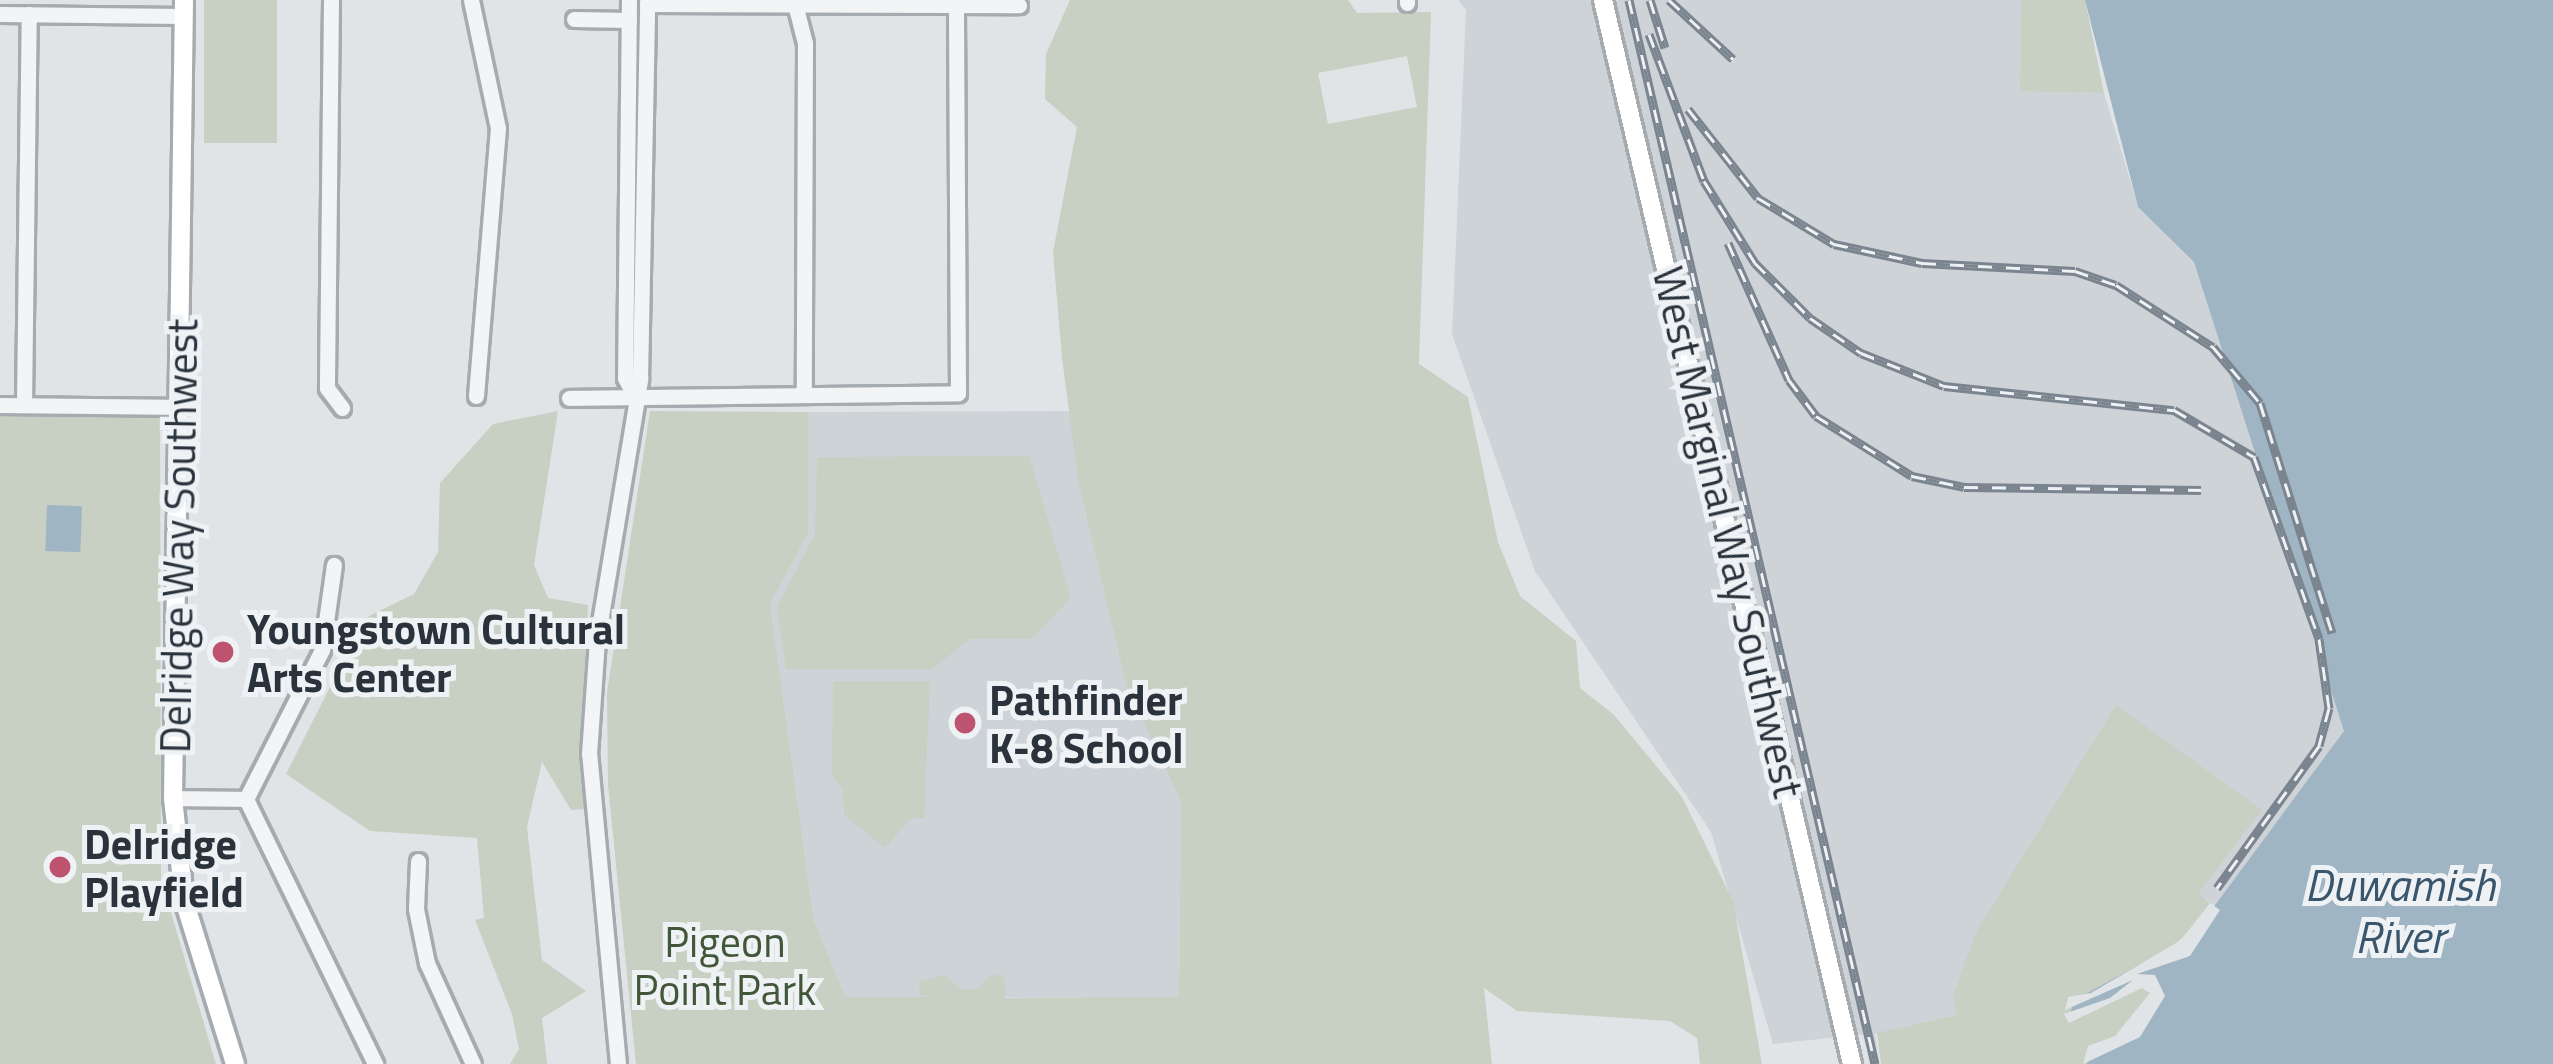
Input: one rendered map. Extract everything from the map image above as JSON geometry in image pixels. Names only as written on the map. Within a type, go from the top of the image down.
[{"type":"main road","name":"West Marginal Way Southwest","points":[[1603,0],[1852,1064]]},
{"type":"main road","name":"Delridge Way Southwest","points":[[184,8],[173,798],[184,900],[235,1064]]},
{"type":"street","points":[[331,0],[327,388],[342,408]]},
{"type":"street","points":[[471,0],[498,128],[476,396]]},
{"type":"street","points":[[641,1],[1019,5]]},
{"type":"street","points":[[634,393],[625,378],[629,20],[641,1]]},
{"type":"street","points":[[618,1064],[590,721],[643,297],[641,1]]},
{"type":"street","points":[[795,2],[805,43],[804,393]]},
{"type":"street","points":[[569,398],[634,393],[958,393],[949,3]]},
{"type":"street","points":[[0,14],[184,8]]},
{"type":"street","points":[[25,405],[29,14]]},
{"type":"street","points":[[574,20],[629,20]]},
{"type":"street","points":[[0,405],[182,407]]},
{"type":"street","points":[[246,800],[322,650],[334,565]]},
{"type":"street","points":[[173,798],[246,800]]},
{"type":"street","points":[[246,800],[375,1064]]},
{"type":"street","points":[[418,861],[427,963],[473,1064]]},
{"type":"shaded area","points":[[1458,0],[2021,0],[2020,90],[2104,93],[2138,207],[2194,261],[2221,343],[2390,699],[2226,914],[2198,894],[1957,1015],[1875,1034],[1879,1064],[1871,1064],[1866,1034],[1773,1044],[1711,832],[1535,571],[1452,334],[1466,10]]},
{"type":"shaded area","name":"Pathfinder K-8 School","points":[[1072,411],[1079,486],[1126,685],[1181,802],[1179,998],[846,997],[814,921],[770,604],[808,533],[808,412]]},
{"type":"green space","points":[[204,0],[277,0],[277,143],[204,143]]},
{"type":"green space","name":"Pigeon Point Park","points":[[1070,0],[1348,0],[1357,13],[1431,12],[1419,364],[1468,397],[1498,542],[1520,596],[1576,641],[1580,688],[1614,715],[1682,797],[1733,901],[1762,1064],[1700,1064],[1697,1038],[1670,1021],[1517,1011],[1484,988],[1492,1064],[636,1064],[608,785],[607,693],[650,411],[808,412],[808,533],[770,604],[814,921],[846,997],[938,997],[920,995],[919,981],[944,975],[961,989],[977,989],[993,974],[1004,977],[1005,998],[1179,997],[1181,802],[1126,685],[1079,486],[1053,252],[1077,127],[1045,99],[1046,54]],"holes":[[[1407,56],[1417,107],[1328,124],[1318,73]]]},
{"type":"green space","points":[[2021,0],[2085,0],[2104,93],[2020,91]]},
{"type":"green space","points":[[558,411],[534,565],[548,598],[588,605],[581,744],[587,809],[571,810],[542,762],[527,827],[542,960],[586,991],[542,1018],[547,1064],[510,1064],[519,1049],[512,1014],[475,920],[484,918],[477,838],[370,831],[286,774],[365,618],[414,594],[438,552],[440,483],[493,424]]},
{"type":"green space","name":"Delridge Playfield","points":[[0,416],[160,417],[161,879],[216,1064],[0,1064]]},
{"type":"green space","points":[[1029,456],[1071,598],[1032,639],[970,639],[932,669],[786,669],[777,607],[815,534],[817,457]]},
{"type":"green space","points":[[833,681],[930,681],[924,818],[911,818],[885,848],[844,815],[843,789],[832,776]]},
{"type":"green space","points":[[2116,705],[2262,810],[2198,893],[2213,906],[2138,983],[2155,994],[2134,1026],[2086,1064],[1881,1064],[1877,1033],[1957,1015],[1953,997],[1975,934]]},
{"type":"water","name":"Duwamish River","points":[[2085,0],[2553,0],[2553,1064],[2086,1064],[2152,999],[2148,983],[2070,1017],[2073,1001],[2193,935],[2344,731],[2194,262],[2138,207]]},
{"type":"water","points":[[47,505],[82,506],[80,552],[45,551]]},
{"type":"pier","points":[[2210,903],[2220,910],[2190,956],[2137,974],[2155,975],[2165,996],[2140,1037],[2083,1064],[2088,1046],[2115,1036],[2150,993],[2142,988],[2069,1023],[2064,1014],[2110,998],[2133,980],[2065,1010],[2068,997],[2091,993],[2181,940]]},
{"type":"railway","points":[[1629,0],[1875,1064]]},
{"type":"railway","points":[[1650,0],[1665,48]]},
{"type":"railway","points":[[1669,0],[1733,59]]},
{"type":"railway","points":[[1649,34],[1704,181],[1755,263],[1810,318],[1861,353],[1944,386],[2174,410],[2254,457],[2319,639],[2329,708],[2319,746],[2217,888]]},
{"type":"railway","points":[[1688,109],[1758,198],[1834,244],[1922,263],[2075,271],[2116,285],[2213,347],[2260,403],[2332,633]]},
{"type":"railway","points":[[1728,243],[1789,380],[1816,416],[1912,476],[1964,487],[2201,490]]},
{"type":"place","name":"Youngstown Cultural Arts Center","points":[[223,652]]},
{"type":"place","name":"Pathfinder K-8 School","points":[[965,723]]},
{"type":"place","name":"Delridge Playfield","points":[[60,867]]}]
